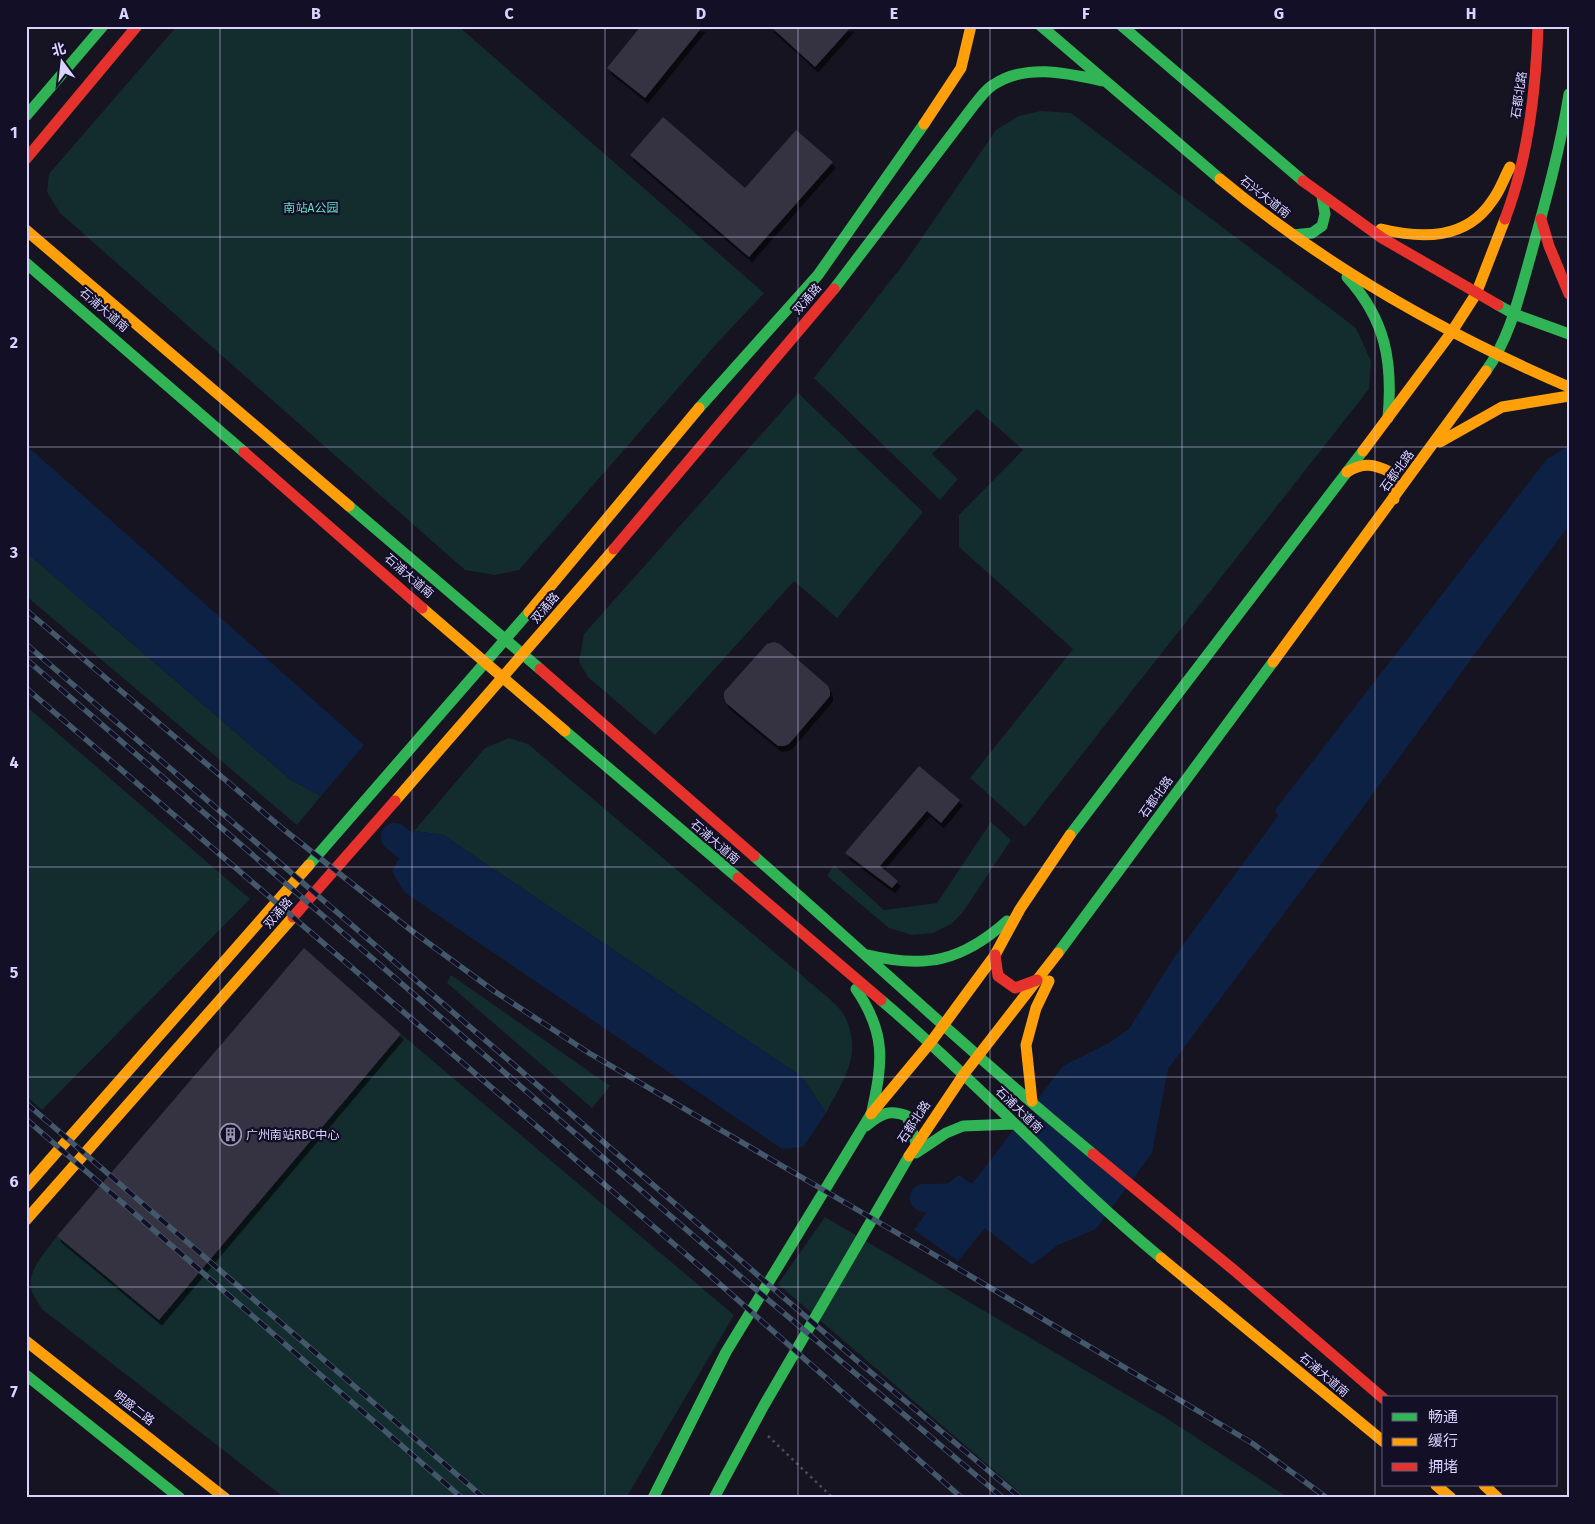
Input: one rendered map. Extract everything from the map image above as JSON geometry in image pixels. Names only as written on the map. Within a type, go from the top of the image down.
[{"type":"main road","points":[[26,116],[103,26]]},
{"type":"main road","points":[[26,160],[137,26]]},
{"type":"main road","name":"双涌路","points":[[26,1187],[506,640],[713,392],[818,275],[926,122],[961,68],[971,26]]},
{"type":"main road","name":"石兴大道南","points":[[1041,26],[1103,81],[1266,217],[1327,259],[1451,332],[1497,356],[1569,387]]},
{"type":"main road","points":[[1122,26],[1300,180],[1361,223],[1476,294],[1514,314],[1569,334]]},
{"type":"main road","name":"石都北路","points":[[1020,909],[1080,819],[1388,419],[1476,294],[1518,185],[1537,68],[1538,26]]},
{"type":"main road","name":"双涌路","points":[[26,1220],[524,655],[839,283],[974,105],[993,86],[1022,73],[1052,70],[1103,81]]},
{"type":"main road","name":"石都北路","points":[[714,1498],[754,1423],[916,1143],[964,1074],[1070,938],[1394,499],[1497,356],[1514,314],[1541,219],[1561,144],[1569,94]]},
{"type":"main road","points":[[1361,223],[1405,236],[1444,236],[1469,225],[1492,203],[1514,160],[1530,119]]},
{"type":"main road","points":[[1530,119],[1531,145],[1541,156],[1554,152],[1561,144]]},
{"type":"main road","points":[[1293,235],[1306,235],[1317,232],[1326,222],[1322,196]]},
{"type":"main road","points":[[1541,219],[1549,246],[1569,294]]},
{"type":"main road","name":"石浦大道南","points":[[26,230],[524,655],[866,954],[978,1057],[1382,1397]]},
{"type":"main road","points":[[1327,259],[1366,298],[1378,328],[1391,379],[1388,419]]},
{"type":"main road","name":"石浦大道南","points":[[26,263],[503,678],[804,937],[931,1042],[1114,1219],[1382,1440]]},
{"type":"main road","points":[[1432,447],[1502,407],[1569,396]]},
{"type":"main road","points":[[1347,472],[1359,464],[1374,463],[1390,472],[1395,485],[1394,499]]},
{"type":"main road","points":[[866,954],[894,962],[915,964],[936,961],[965,953],[990,939],[1020,909]]},
{"type":"main road","points":[[871,1113],[945,1025],[996,955],[1020,909]]},
{"type":"main road","points":[[804,937],[823,934],[825,924],[819,913]]},
{"type":"main road","points":[[906,1160],[946,1133],[963,1126],[1014,1124],[1013,1111],[1021,1102],[1032,1101],[1026,1045],[1036,1008],[1070,938]]},
{"type":"main road","points":[[996,955],[995,969],[998,978],[1005,984],[1015,988],[1037,980]]},
{"type":"main road","points":[[653,1498],[726,1352],[871,1113],[878,1088],[882,1048],[878,1028],[868,1005],[836,963]]},
{"type":"main road","points":[[862,1130],[879,1114],[894,1111],[907,1116],[916,1143]]},
{"type":"main road","name":"明盛二路","points":[[26,1340],[225,1498]]},
{"type":"main road","points":[[26,1375],[180,1498]]},
{"type":"main road","points":[[1437,1486],[1451,1498]]},
{"type":"main road","points":[[1485,1486],[1498,1498]]},
{"type":"path","points":[[754,1423],[833,1498]]},
{"type":"green space","name":"南站A公园","points":[[177,26],[458,26],[764,293],[719,341],[519,570],[495,575],[465,570],[60,213],[47,192],[49,174]]},
{"type":"green space","points":[[1041,111],[1071,113],[1356,328],[1371,361],[1369,389],[1025,827],[970,778],[1073,649],[959,547],[959,515],[1023,450],[977,409],[932,454],[958,479],[940,500],[814,378],[906,261],[996,130],[1019,116]]},
{"type":"green space","points":[[798,393],[923,512],[837,618],[794,581],[655,735],[588,677],[579,662],[584,634]]},
{"type":"green space","points":[[26,552],[291,780],[321,796],[297,825],[26,596]]},
{"type":"green space","points":[[26,706],[250,899],[42,1110],[26,1096]]},
{"type":"green space","points":[[509,738],[528,744],[839,1008],[850,1029],[852,1054],[844,1078],[826,1113],[802,1077],[443,835],[414,831],[485,748]]},
{"type":"green space","points":[[991,822],[1011,840],[963,912],[951,924],[933,933],[912,935],[889,928],[827,876],[834,865],[884,910],[937,903]]},
{"type":"green space","points":[[451,975],[610,1086],[592,1108],[447,983]]},
{"type":"green space","points":[[401,1034],[734,1315],[626,1498],[285,1498],[42,1309],[33,1293],[31,1288],[32,1274],[44,1253],[57,1236],[159,1319]]},
{"type":"green space","points":[[825,1217],[1166,1418],[1289,1498],[1026,1498],[778,1284]]},
{"type":"water","points":[[26,445],[364,745],[321,796],[291,780],[26,552]]},
{"type":"water","points":[[1569,446],[1569,525],[1350,825],[1168,1069],[1152,1153],[1096,1229],[1058,1245],[1032,1265],[985,1228],[958,1261],[914,1230],[948,1183],[959,1175],[972,1184],[1063,1066],[1109,1043],[1129,1029],[1177,953],[1278,816],[1275,810],[1547,459]]},
{"type":"water","points":[[414,831],[443,835],[802,1077],[826,1113],[803,1147],[782,1149],[404,892],[392,871]]},
{"type":"building","points":[[641,26],[703,26],[645,98],[607,68]]},
{"type":"building","points":[[770,26],[852,26],[815,67]]},
{"type":"building","points":[[663,117],[745,188],[796,130],[833,162],[749,257],[630,155]]},
{"type":"building","points":[[774,642],[780,644],[828,686],[830,691],[830,696],[789,744],[784,746],[778,746],[726,703],[724,698],[724,692],[767,644]]},
{"type":"building","points":[[919,766],[960,800],[941,823],[927,811],[880,866],[898,881],[892,888],[845,853]]},
{"type":"building","name":"广州南站RBC中心","points":[[304,948],[401,1034],[159,1320],[57,1236]]},
{"type":"waterway","points":[[395,837],[435,869]]},
{"type":"waterway","points":[[924,1198],[975,1197]]},
{"type":"railway","points":[[26,610],[283,829],[412,931],[494,991],[589,1053],[1252,1443],[1327,1498]]},
{"type":"railway","points":[[26,644],[855,1359],[1021,1498]]},
{"type":"railway","points":[[26,659],[747,1282],[1003,1498]]},
{"type":"railway","points":[[26,688],[696,1263],[962,1498]]},
{"type":"railway","points":[[26,1103],[484,1498]]},
{"type":"railway","points":[[26,1119],[462,1498]]},
{"type":"traffic: fast","points":[[26,116],[103,26]]},
{"type":"traffic: fast","points":[[1041,26],[1220,179]]},
{"type":"traffic: fast","points":[[1122,26],[1303,181]]},
{"type":"traffic: fast","points":[[834,289],[974,105],[990,87],[1006,78],[1033,72],[1061,73],[1103,81]]},
{"type":"traffic: fast","points":[[1486,371],[1508,331],[1518,302],[1552,176],[1569,94]]},
{"type":"traffic: fast","points":[[699,408],[818,275],[924,124]]},
{"type":"traffic: fast","points":[[1293,235],[1312,233],[1322,226],[1325,214],[1322,196]]},
{"type":"traffic: fast","points":[[26,263],[244,452]]},
{"type":"traffic: fast","points":[[1347,277],[1371,309],[1384,343],[1388,360],[1389,378],[1388,418]]},
{"type":"traffic: fast","points":[[1498,305],[1514,314],[1569,334]]},
{"type":"traffic: fast","points":[[1070,835],[1363,451]]},
{"type":"traffic: fast","points":[[349,506],[540,669]]},
{"type":"traffic: fast","points":[[309,865],[529,612]]},
{"type":"traffic: fast","points":[[1058,953],[1273,662]]},
{"type":"traffic: fast","points":[[565,731],[738,878]]},
{"type":"traffic: fast","points":[[754,856],[964,1044],[1093,1154]]},
{"type":"traffic: fast","points":[[868,955],[908,961],[926,961],[942,958],[959,953],[974,945],[1007,921]]},
{"type":"traffic: fast","points":[[856,989],[873,1020],[879,1048],[880,1062],[872,1111]]},
{"type":"traffic: fast","points":[[881,1000],[917,1031],[1090,1195],[1161,1258]]},
{"type":"traffic: fast","points":[[866,1126],[885,1114],[895,1113],[907,1116],[916,1143]]},
{"type":"traffic: fast","points":[[653,1498],[726,1352],[871,1114]]},
{"type":"traffic: fast","points":[[916,1153],[946,1133],[963,1126],[1014,1124]]},
{"type":"traffic: fast","points":[[714,1498],[763,1407],[909,1156]]},
{"type":"traffic: fast","points":[[26,1375],[180,1498]]},
{"type":"traffic: slow","points":[[924,124],[961,68],[971,26]]},
{"type":"traffic: slow","points":[[1381,229],[1427,235],[1456,230],[1481,214],[1497,193],[1510,167]]},
{"type":"traffic: slow","points":[[1220,179],[1260,211],[1343,269],[1476,344],[1569,387]]},
{"type":"traffic: slow","points":[[1363,451],[1451,333],[1476,294],[1505,219]]},
{"type":"traffic: slow","points":[[26,230],[349,506]]},
{"type":"traffic: slow","points":[[1273,662],[1486,371]]},
{"type":"traffic: slow","points":[[1440,442],[1502,407],[1569,396]]},
{"type":"traffic: slow","points":[[529,612],[699,408]]},
{"type":"traffic: slow","points":[[1347,472],[1363,465],[1379,467],[1390,472],[1395,485],[1394,499]]},
{"type":"traffic: slow","points":[[395,801],[614,549]]},
{"type":"traffic: slow","points":[[422,608],[565,731]]},
{"type":"traffic: slow","points":[[871,1114],[931,1042],[995,955],[1020,909],[1070,835]]},
{"type":"traffic: slow","points":[[26,1187],[309,865]]},
{"type":"traffic: slow","points":[[26,1220],[293,917]]},
{"type":"traffic: slow","points":[[909,1156],[964,1074],[1058,953]]},
{"type":"traffic: slow","points":[[1032,1101],[1026,1045],[1036,1008],[1049,981]]},
{"type":"traffic: slow","points":[[1161,1258],[1382,1440]]},
{"type":"traffic: slow","points":[[26,1341],[225,1498]]},
{"type":"traffic: slow","points":[[1437,1486],[1451,1498]]},
{"type":"traffic: slow","points":[[1485,1486],[1498,1498]]},
{"type":"traffic: jam","points":[[26,159],[137,26]]},
{"type":"traffic: jam","points":[[1505,219],[1520,173],[1525,148],[1533,99],[1538,26]]},
{"type":"traffic: jam","points":[[1303,181],[1382,238],[1498,305]]},
{"type":"traffic: jam","points":[[1541,219],[1549,246],[1569,294]]},
{"type":"traffic: jam","points":[[614,549],[834,289]]},
{"type":"traffic: jam","points":[[244,452],[422,608]]},
{"type":"traffic: jam","points":[[540,669],[754,856]]},
{"type":"traffic: jam","points":[[293,917],[395,801]]},
{"type":"traffic: jam","points":[[738,878],[881,1000]]},
{"type":"traffic: jam","points":[[995,955],[998,976],[1015,988],[1037,980]]},
{"type":"traffic: jam","points":[[1093,1154],[1235,1271],[1382,1397]]},
{"type":"place","name":"广州南站RBC中心","points":[[230,1135]]}]
